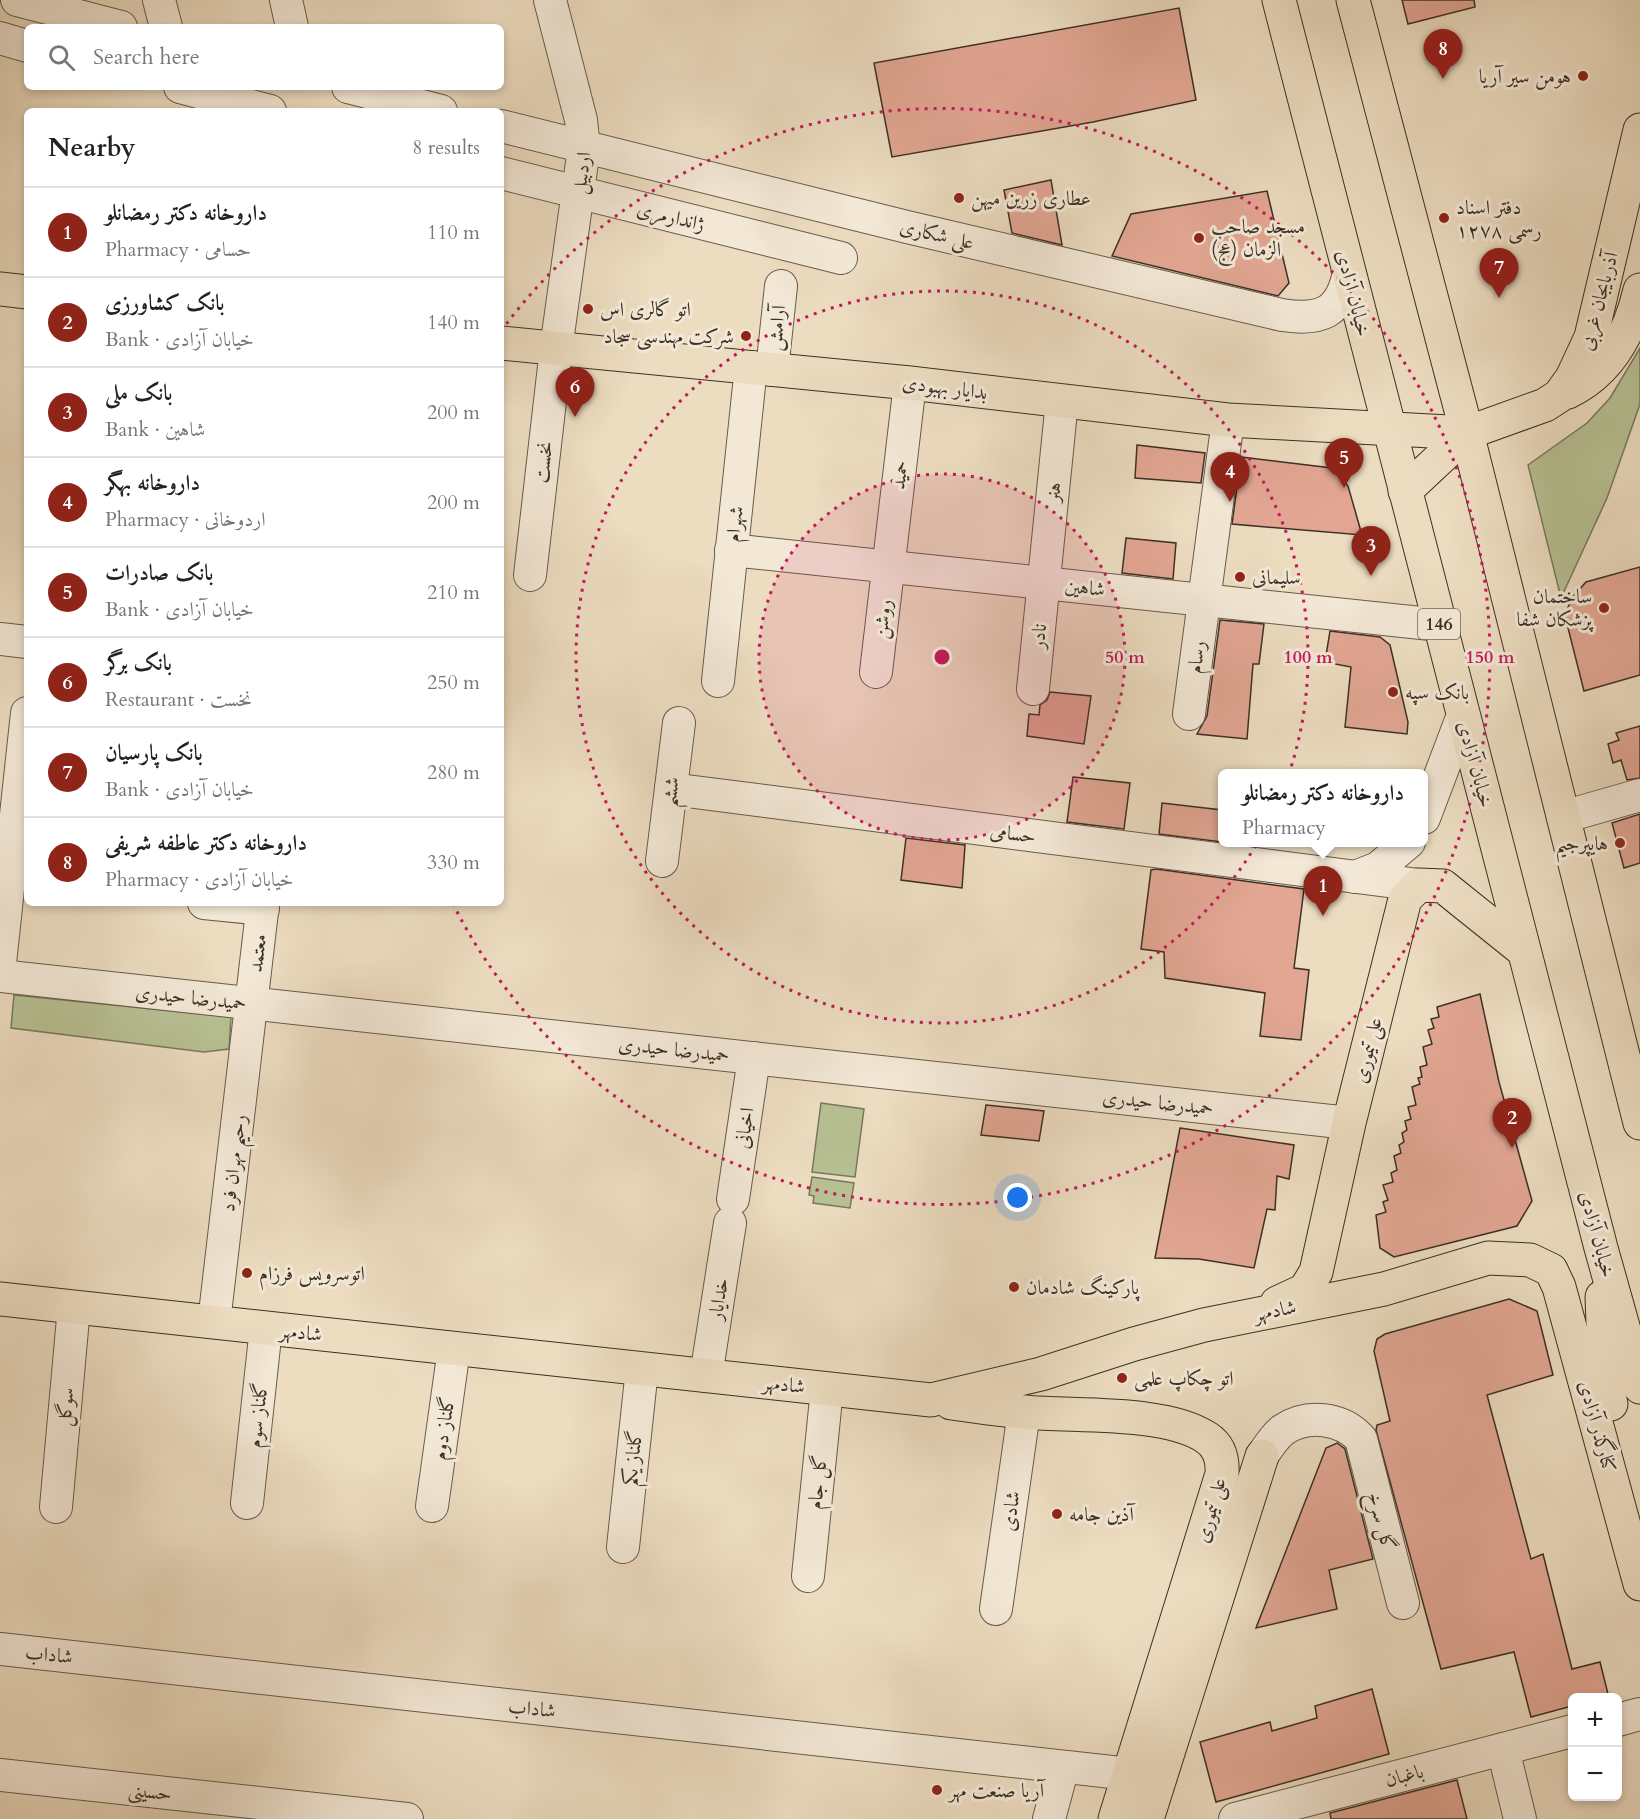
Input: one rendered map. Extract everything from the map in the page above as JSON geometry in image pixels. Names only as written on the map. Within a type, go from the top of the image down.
[{"type":"main road","name":"خیابان آزادی","points":[[1279,0],[1601,1248],[1640,1387]]},
{"type":"main road","points":[[1353,0],[1467,433],[1635,1095],[1640,1123]]},
{"type":"main road","name":"آذربایجان غربی","points":[[1559,396],[1572,378],[1591,337],[1640,130]]},
{"type":"main road","points":[[0,289],[24,292]]},
{"type":"main road","name":"آذربایجان غربی","points":[[1467,433],[1537,408],[1589,381],[1610,359],[1628,328],[1640,290]]},
{"type":"main road","name":"بدایار بهبودی","points":[[504,342],[910,383],[1227,420],[1467,433]]},
{"type":"main road","points":[[1405,491],[1467,433]]},
{"type":"main road","points":[[1419,885],[1443,886],[1524,951]]},
{"type":"main road","name":"علی تیموری","points":[[1254,1313],[1297,1296],[1310,1284],[1316,1272],[1349,1123],[1405,899],[1419,885]]},
{"type":"main road","name":"کنارگذر آزادی","points":[[1601,1248],[1605,1377],[1640,1531]]},
{"type":"main road","name":"شادمهر","points":[[0,1299],[931,1400],[1041,1374],[1134,1344],[1254,1313],[1384,1289],[1488,1258],[1530,1260],[1551,1270]]},
{"type":"main road","name":"کنارگذر آزادی","points":[[1551,1270],[1568,1315],[1640,1584]]},
{"type":"main road","name":"علی تیموری","points":[[931,1400],[1024,1412],[1133,1418],[1173,1425],[1206,1437],[1220,1453],[1222,1474],[1144,1779],[1148,1819]]},
{"type":"main road","name":"علی تیموری","points":[[1115,1819],[1144,1779],[1262,1456]]},
{"type":"street","points":[[159,0],[165,24]]},
{"type":"street","points":[[285,0],[291,24]]},
{"type":"street","name":"اردبیل","points":[[550,0],[581,120],[584,148],[556,349]]},
{"type":"street","points":[[30,2],[110,24]]},
{"type":"street","points":[[0,38],[24,45]]},
{"type":"street","points":[[191,90],[259,108]]},
{"type":"street","points":[[360,90],[429,108]]},
{"type":"street","name":"علی شکاری","points":[[504,127],[584,148],[1282,315],[1312,318],[1327,312],[1343,295],[1349,272]]},
{"type":"street","name":"ژاندارمری","points":[[504,173],[841,258]]},
{"type":"street","name":"آرامش","points":[[761,368],[781,286]]},
{"type":"street","name":"نخست","points":[[530,575],[556,349]]},
{"type":"street","name":"شهرام","points":[[718,681],[731,550],[761,368]]},
{"type":"street","name":"حمید","points":[[888,567],[910,383]]},
{"type":"street","name":"هنر","points":[[1044,583],[1062,401]]},
{"type":"street","name":"رسام","points":[[1189,714],[1227,420]]},
{"type":"street","name":"شاهین","points":[[731,550],[1440,625]]},
{"type":"street","name":"روشن","points":[[876,672],[888,567]]},
{"type":"street","name":"نادر","points":[[1033,689],[1044,583]]},
{"type":"street","points":[[0,639],[24,642]]},
{"type":"street","points":[[1428,807],[1463,715]]},
{"type":"street","name":"ششم","points":[[662,861],[679,723]]},
{"type":"street","points":[[0,963],[2,927],[18,884],[9,787],[24,748]]},
{"type":"street","name":"حسامی","points":[[671,789],[1419,885]]},
{"type":"street","points":[[1563,817],[1640,795]]},
{"type":"street","points":[[1355,877],[1378,868],[1404,847]]},
{"type":"street","name":"معتمد","points":[[251,1003],[263,906]]},
{"type":"street","name":"حمیدرضا حیدری","points":[[0,976],[1349,1123]]},
{"type":"street","name":"رحیم مهران فرد","points":[[214,1322],[251,1003]]},
{"type":"street","name":"اخیانی","points":[[731,1211],[754,1058]]},
{"type":"street","name":"خدایار","points":[[706,1376],[731,1211]]},
{"type":"street","name":"سوگل","points":[[56,1508],[74,1307]]},
{"type":"street","name":"گلناز سوم","points":[[247,1503],[266,1328]]},
{"type":"street","name":"گلناز دوم","points":[[432,1506],[454,1349]]},
{"type":"street","name":"گلناز یکم","points":[[622,1547],[642,1369]]},
{"type":"street","name":"گل جام","points":[[808,1576],[827,1389]]},
{"type":"street","name":"شادی","points":[[996,1609],[1024,1412]]},
{"type":"street","name":"گل سرخ","points":[[1262,1456],[1281,1431],[1299,1422],[1320,1419],[1354,1431],[1361,1439],[1403,1603]]},
{"type":"street","name":"شاداب","points":[[0,1649],[1064,1767],[1144,1779]]},
{"type":"street","points":[[1622,1719],[1640,1714]]},
{"type":"street","name":"باغبان","points":[[1248,1817],[1568,1732]]},
{"type":"street","points":[[1503,1749],[1520,1819]]},
{"type":"street","points":[[1049,1819],[1064,1767]]},
{"type":"street","name":"حسینی","points":[[0,1775],[407,1819]]},
{"type":"green space","points":[[1640,348],[1640,404],[1607,498],[1561,598],[1528,465],[1587,423],[1610,398]]},
{"type":"green space","points":[[14,995],[231,1017],[229,1049],[204,1052],[11,1028]]},
{"type":"green space","points":[[821,1103],[864,1109],[855,1177],[812,1172]]},
{"type":"green space","points":[[812,1177],[854,1183],[850,1208],[813,1203],[814,1196],[809,1195]]},
{"type":"building","points":[[1402,0],[1474,0],[1475,7],[1408,24]]},
{"type":"building","points":[[1179,8],[1196,100],[1093,122],[892,157],[874,63]]},
{"type":"building","points":[[1051,180],[1062,245],[1012,233],[1004,190]]},
{"type":"building","name":"مسجد صاحب الزمان (عج)","points":[[1267,191],[1289,283],[1278,296],[1112,256],[1131,214]]},
{"type":"building","points":[[1137,445],[1205,453],[1201,483],[1135,478]]},
{"type":"building","points":[[1241,457],[1332,468],[1348,486],[1362,535],[1232,524]]},
{"type":"building","points":[[1126,538],[1176,543],[1173,579],[1122,573]]},
{"type":"building","points":[[1640,567],[1640,675],[1584,691],[1565,616],[1571,599],[1586,582]]},
{"type":"building","points":[[1220,620],[1264,624],[1259,664],[1253,664],[1247,739],[1197,734],[1207,716]]},
{"type":"building","points":[[1330,631],[1380,637],[1390,645],[1408,722],[1407,734],[1345,727],[1351,667],[1325,662]]},
{"type":"building","points":[[1050,692],[1091,696],[1084,744],[1027,736],[1029,714],[1039,715],[1040,705],[1047,700]]},
{"type":"building","points":[[1640,726],[1640,778],[1627,780],[1621,760],[1613,763],[1608,744],[1619,740],[1616,733]]},
{"type":"building","points":[[1073,777],[1130,783],[1124,829],[1067,822]]},
{"type":"building","points":[[1162,803],[1218,810],[1218,841],[1159,834]]},
{"type":"building","points":[[1640,814],[1640,863],[1624,868],[1612,823]]},
{"type":"building","points":[[906,838],[965,845],[962,888],[901,880]]},
{"type":"building","points":[[1151,870],[1304,889],[1294,968],[1309,970],[1301,1040],[1260,1036],[1265,993],[1165,978],[1164,952],[1141,949]]},
{"type":"building","points":[[1480,994],[1499,1082],[1532,1201],[1517,1226],[1394,1257],[1380,1248],[1376,1215],[1386,1212],[1383,1202],[1388,1200],[1383,1185],[1393,1182],[1391,1173],[1397,1170],[1394,1156],[1401,1153],[1399,1145],[1404,1142],[1402,1133],[1407,1130],[1405,1121],[1411,1119],[1408,1107],[1416,1105],[1412,1087],[1420,1084],[1418,1078],[1422,1077],[1420,1067],[1427,1065],[1423,1047],[1432,1044],[1428,1030],[1434,1028],[1431,1019],[1439,1017],[1437,1007]]},
{"type":"building","points":[[986,1105],[1044,1111],[1039,1141],[981,1135]]},
{"type":"building","points":[[1180,1128],[1294,1145],[1289,1179],[1277,1176],[1275,1210],[1267,1209],[1254,1268],[1199,1259],[1155,1258]]},
{"type":"building","points":[[1509,1299],[1537,1311],[1553,1375],[1487,1395],[1531,1559],[1543,1554],[1572,1669],[1600,1662],[1608,1693],[1568,1693],[1568,1707],[1531,1717],[1514,1652],[1441,1669],[1376,1430],[1377,1425],[1390,1421],[1374,1351],[1377,1339],[1385,1334]]},
{"type":"building","points":[[1337,1443],[1345,1449],[1373,1559],[1329,1570],[1337,1609],[1256,1628],[1326,1448]]},
{"type":"building","points":[[1372,1689],[1389,1754],[1216,1802],[1200,1742],[1270,1722],[1272,1731],[1317,1718],[1315,1706]]},
{"type":"building","points":[[1457,1780],[1467,1819],[1331,1819],[1330,1813]]},
{"type":"place","name":"هومن سیر آریا","points":[[1583,76]]},
{"type":"place","name":"داروخانه دکتر عاطفه شریفی","points":[[1443,79]]},
{"type":"place","name":"عطاری زرین میهن","points":[[959,198]]},
{"type":"place","name":"دفتر اسناد رسمی ۱۲۷۸","points":[[1444,218]]},
{"type":"place","name":"مسجد صاحب الزمان (عج)","points":[[1199,238]]},
{"type":"place","name":"بانک پارسیان","points":[[1499,298]]},
{"type":"place","name":"اتو گالری اس","points":[[588,309]]},
{"type":"place","name":"شرکت مهندسی سجاد","points":[[746,336]]},
{"type":"place","name":"بانک برگر","points":[[575,417]]},
{"type":"place","name":"بانک صادرات","points":[[1344,488]]},
{"type":"place","name":"داروخانه بهگر","points":[[1230,502]]},
{"type":"place","name":"بانک ملی","points":[[1371,576]]},
{"type":"place","name":"سلیمانی","points":[[1240,577]]},
{"type":"place","name":"ساختمان پزشکان شفا","points":[[1604,608]]},
{"type":"place","name":"بانک سپه","points":[[1393,692]]},
{"type":"place","name":"هایپرجیم","points":[[1620,843]]},
{"type":"place","name":"داروخانه دکتر رمضانلو","points":[[1323,916]]},
{"type":"place","name":"بانک کشاورزی","points":[[1512,1148]]},
{"type":"place","name":"اتوسرویس فرزام","points":[[247,1273]]},
{"type":"place","name":"پارکینگ شادمان","points":[[1014,1287]]},
{"type":"place","name":"اتو چکاپ علمی","points":[[1122,1378]]},
{"type":"place","name":"آذین جامه","points":[[1057,1514]]},
{"type":"place","name":"آریا صنعت مهر","points":[[937,1790]]}]
